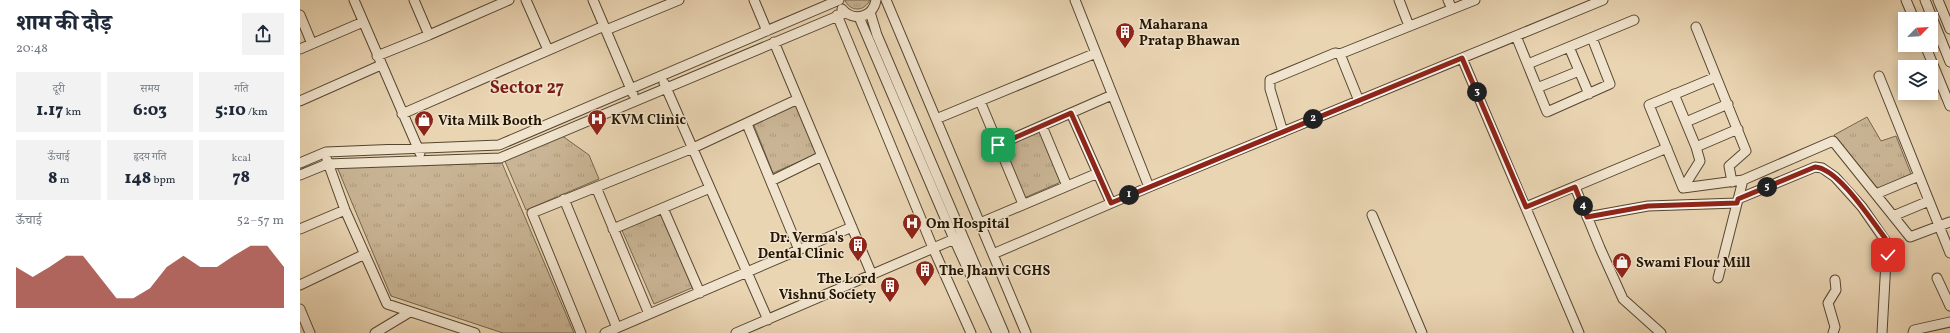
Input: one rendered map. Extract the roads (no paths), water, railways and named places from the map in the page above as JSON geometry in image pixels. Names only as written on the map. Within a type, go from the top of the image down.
[{"type":"street","points":[[354,0],[418,148],[422,161]]},
{"type":"street","points":[[414,0],[429,35]]},
{"type":"street","points":[[300,101],[429,35],[509,0]]},
{"type":"street","points":[[526,0],[548,50]]},
{"type":"street","points":[[593,0],[636,101]]},
{"type":"street","points":[[402,114],[548,50],[679,0]]},
{"type":"street","points":[[754,0],[767,31]]},
{"type":"street","points":[[300,175],[327,164],[500,158],[841,14],[859,17],[870,12],[876,0]]},
{"type":"street","points":[[886,0],[1026,333]]},
{"type":"street","points":[[1075,0],[1149,187]]},
{"type":"street","points":[[1399,0],[1409,26]]},
{"type":"street","points":[[1448,0],[1452,9]]},
{"type":"street","points":[[1283,132],[1270,89],[1270,80],[1335,53],[1340,54],[1475,0]]},
{"type":"street","points":[[993,254],[1149,187],[1516,36],[1592,2],[1604,0]]},
{"type":"street","points":[[1906,0],[1911,12]]},
{"type":"street","points":[[1925,0],[1950,62]]},
{"type":"street","points":[[1938,0],[1950,29]]},
{"type":"street","points":[[300,163],[326,152],[499,145],[836,1],[934,248],[971,333]]},
{"type":"street","points":[[870,12],[877,35],[997,333]]},
{"type":"street","points":[[300,15],[312,44]]},
{"type":"street","points":[[859,17],[958,237],[1004,333]]},
{"type":"street","points":[[1528,64],[1634,20]]},
{"type":"street","points":[[300,49],[363,22]]},
{"type":"street","points":[[1696,27],[1746,151],[1729,166],[1732,182]]},
{"type":"street","points":[[1516,36],[1547,112],[1610,84],[1592,38]]},
{"type":"street","points":[[774,42],[872,275]]},
{"type":"street","points":[[1569,47],[1589,94]]},
{"type":"street","points":[[1928,52],[1950,106]]},
{"type":"street","points":[[936,119],[1096,53]]},
{"type":"street","points":[[1340,54],[1359,100]]},
{"type":"street","points":[[1462,58],[1579,333]]},
{"type":"street","points":[[1537,88],[1579,71]]},
{"type":"street","points":[[661,76],[768,320]]},
{"type":"street","points":[[1879,76],[1950,254]]},
{"type":"street","points":[[1683,188],[1649,105],[1716,77]]},
{"type":"street","points":[[1674,94],[1696,147],[1700,161],[1683,188]]},
{"type":"street","points":[[998,145],[1112,95]]},
{"type":"street","points":[[581,333],[532,213],[692,148],[747,124],[798,99]]},
{"type":"street","points":[[980,101],[1023,204]]},
{"type":"street","points":[[1686,122],[1728,104]]},
{"type":"street","points":[[1071,113],[1111,203]]},
{"type":"street","points":[[747,124],[799,250]]},
{"type":"street","points":[[1042,126],[1067,186]]},
{"type":"street","points":[[1696,147],[1738,129]]},
{"type":"street","points":[[1683,188],[1743,180],[1833,141],[1910,237],[1950,222]]},
{"type":"street","points":[[1526,207],[1667,148]]},
{"type":"street","points":[[326,152],[327,164],[345,210],[387,304],[475,333]]},
{"type":"street","points":[[771,180],[822,156]]},
{"type":"street","points":[[1587,217],[1648,206],[1737,201],[1815,167],[1822,168],[1835,177],[1862,207],[1887,243],[1882,333]]},
{"type":"street","points":[[980,223],[1098,173]]},
{"type":"street","points":[[1876,194],[1919,176]]},
{"type":"street","points":[[1718,278],[1743,180]]},
{"type":"street","points":[[596,187],[649,314]]},
{"type":"street","points":[[1575,187],[1624,298],[1661,333]]},
{"type":"street","points":[[614,229],[710,188]]},
{"type":"street","points":[[564,199],[617,328]]},
{"type":"street","points":[[1893,216],[1929,201]]},
{"type":"street","points":[[663,208],[700,293]]},
{"type":"street","points":[[300,229],[345,210]]},
{"type":"street","points":[[1372,215],[1422,333]]},
{"type":"street","points":[[606,333],[852,228]]},
{"type":"street","points":[[736,333],[958,237]]},
{"type":"street","points":[[300,285],[365,254]]},
{"type":"street","points":[[1937,278],[1950,306]]},
{"type":"street","points":[[1833,333],[1835,327],[1828,304],[1836,290],[1835,280]]},
{"type":"street","points":[[300,309],[310,333]]},
{"type":"street","points":[[375,333],[410,312]]},
{"type":"street","points":[[1913,333],[1914,330],[1919,328],[1950,322]]},
{"type":"place","name":"Maharana Pratap Bhawan","points":[[1125,49]]},
{"type":"place","name":"KVM Clinic","points":[[597,136]]},
{"type":"place","name":"Vita Milk Booth","points":[[424,137]]},
{"type":"place","name":"Om Hospital","points":[[912,240]]},
{"type":"place","name":"Dr. Verma's Dental Clinic","points":[[858,262]]},
{"type":"place","name":"Swami Flour Mill","points":[[1622,279]]},
{"type":"place","name":"The Jhanvi CGHS","points":[[925,287]]},
{"type":"place","name":"The Lord Vishnu Society","points":[[890,303]]},
{"type":"district","name":"Sector 27","points":[[527,87]]}]
